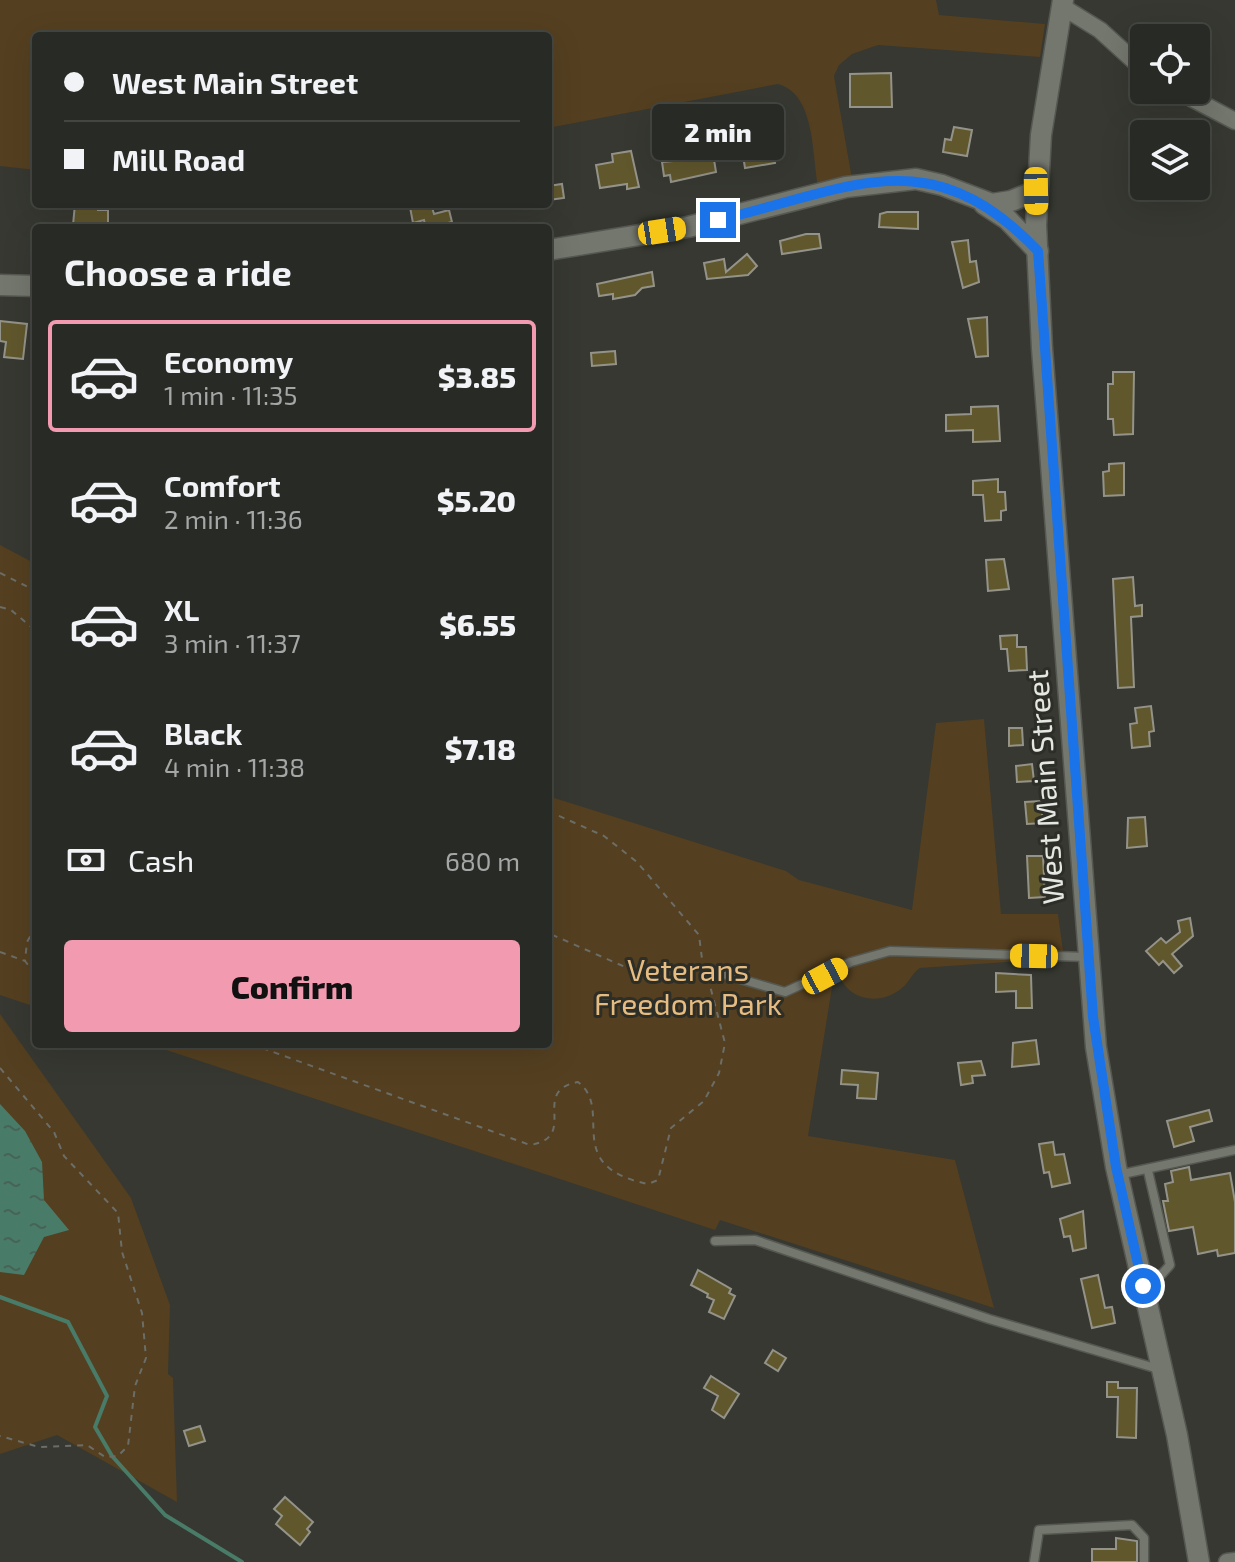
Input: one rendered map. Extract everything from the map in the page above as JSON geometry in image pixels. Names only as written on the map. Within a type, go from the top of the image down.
[{"type":"main road","name":"West Main Street","points":[[1062,3],[1036,191],[1088,957],[1098,1062],[1117,1175],[1163,1370],[1199,1562]]},
{"type":"main road","points":[[552,249],[688,227],[846,187],[916,179],[942,185],[979,201],[1007,219],[1038,251]]},
{"type":"main road","points":[[979,201],[1002,204],[1036,191]]},
{"type":"main road","points":[[0,285],[32,286]]},
{"type":"street","points":[[1062,3],[1100,30],[1130,57]]},
{"type":"street","points":[[1204,104],[1234,119]]},
{"type":"street","points":[[1227,1562],[1235,1561]]},
{"type":"lane","points":[[716,972],[785,992],[871,954],[890,951],[1088,957]]},
{"type":"lane","points":[[1117,1175],[1148,1171],[1235,1150]]},
{"type":"lane","points":[[1141,1277],[1162,1274],[1170,1265],[1148,1171]]},
{"type":"lane","points":[[715,1241],[755,1240],[989,1319],[1163,1370]]},
{"type":"lane","points":[[1034,1562],[1039,1530],[1132,1525],[1144,1538],[1144,1562]]},
{"type":"path","points":[[0,573],[32,589]]},
{"type":"path","points":[[0,607],[11,610],[32,628]]},
{"type":"path","points":[[262,1048],[530,1145],[544,1143],[551,1136],[555,1127],[553,1097],[559,1089],[578,1082],[589,1096],[595,1150],[601,1161],[611,1170],[648,1184],[658,1180],[665,1165],[671,1128],[704,1101],[719,1073],[725,1043],[703,967],[699,935],[637,862],[604,836],[552,813]]},
{"type":"path","points":[[25,961],[27,942],[32,933]]},
{"type":"path","points":[[552,935],[632,970],[703,967]]},
{"type":"path","points":[[0,952],[25,961],[32,970]]},
{"type":"path","points":[[0,1068],[54,1132],[64,1156],[118,1213],[122,1252],[142,1313],[146,1358],[135,1386],[128,1446],[118,1456],[105,1457],[87,1445],[39,1447],[0,1436]]},
{"type":"green space","points":[[0,0],[936,0],[939,15],[1045,24],[1040,57],[878,45],[852,54],[839,65],[834,76],[852,179],[818,186],[810,126],[805,112],[790,90],[778,84],[552,127],[552,32],[32,32],[32,170],[0,166]]},
{"type":"green space","points":[[0,545],[32,562],[32,1006],[0,995]]},
{"type":"green space","name":"Veterans Freedom Park","points":[[984,719],[1001,914],[1058,914],[1064,958],[920,968],[895,993],[876,999],[850,991],[839,974],[834,975],[808,1136],[955,1160],[994,1308],[720,1220],[715,1230],[160,1048],[552,1048],[552,797],[786,871],[799,880],[912,910],[936,723]]},
{"type":"green space","points":[[0,1014],[131,1198],[170,1305],[168,1374],[173,1378],[177,1502],[57,1435],[0,1454]]},
{"type":"water","points":[[0,1104],[25,1131],[42,1162],[44,1200],[69,1230],[44,1237],[24,1275],[0,1272]]},
{"type":"building","points":[[891,73],[892,107],[850,107],[850,74]]},
{"type":"building","points":[[954,127],[972,130],[967,156],[943,152],[945,139],[951,140]]},
{"type":"building","points":[[772,144],[775,163],[745,168],[742,149]]},
{"type":"building","points":[[712,147],[716,172],[671,182],[670,175],[664,176],[662,162],[684,160],[683,152]]},
{"type":"building","points":[[631,151],[639,187],[627,189],[627,184],[600,188],[596,165],[613,162],[612,154]]},
{"type":"building","points":[[562,184],[564,198],[552,200],[552,185]]},
{"type":"building","points":[[75,208],[108,210],[108,224],[73,224]]},
{"type":"building","points":[[410,208],[432,208],[434,214],[449,210],[452,222],[425,224],[424,220],[413,223]]},
{"type":"building","points":[[918,212],[918,229],[879,227],[880,214]]},
{"type":"building","points":[[819,234],[821,248],[782,254],[780,241]]},
{"type":"building","points":[[968,240],[970,262],[976,261],[979,282],[963,288],[952,242]]},
{"type":"building","points":[[747,254],[757,266],[748,275],[707,279],[704,263],[724,259],[726,272]]},
{"type":"building","points":[[652,272],[654,286],[642,288],[635,295],[613,299],[613,294],[599,296],[597,284]]},
{"type":"building","points":[[987,317],[988,356],[976,357],[968,319]]},
{"type":"building","points":[[0,321],[27,324],[23,359],[4,357],[6,342],[0,341]]},
{"type":"building","points":[[615,351],[616,364],[592,366],[591,353]]},
{"type":"building","points":[[1113,372],[1134,372],[1133,434],[1114,435],[1113,419],[1108,419],[1108,384],[1113,384]]},
{"type":"building","points":[[998,406],[1000,441],[973,442],[973,430],[946,431],[946,415],[971,414],[971,407]]},
{"type":"building","points":[[1124,463],[1124,495],[1104,496],[1103,472],[1109,471],[1109,464]]},
{"type":"building","points":[[998,479],[998,492],[1005,492],[1006,510],[1001,511],[1001,520],[985,521],[983,495],[973,495],[973,481]]},
{"type":"building","points":[[1004,559],[1009,589],[988,591],[986,560]]},
{"type":"building","points":[[1133,577],[1135,606],[1142,605],[1142,616],[1131,617],[1134,687],[1118,688],[1113,579]]},
{"type":"building","points":[[1017,635],[1017,647],[1026,647],[1027,670],[1009,671],[1007,649],[1001,649],[1000,636]]},
{"type":"building","points":[[1151,706],[1154,731],[1149,732],[1150,746],[1132,748],[1130,724],[1137,723],[1135,708]]},
{"type":"building","points":[[1009,728],[1022,728],[1023,745],[1009,746]]},
{"type":"building","points":[[1032,764],[1034,781],[1017,782],[1016,766]]},
{"type":"building","points":[[1041,801],[1043,823],[1027,824],[1025,802]]},
{"type":"building","points":[[1145,817],[1147,846],[1127,848],[1128,818]]},
{"type":"building","points":[[1027,856],[1043,856],[1045,897],[1029,898]]},
{"type":"building","points":[[1190,918],[1193,936],[1172,954],[1182,966],[1174,973],[1163,961],[1159,965],[1146,951],[1161,938],[1166,943],[1180,932],[1178,921]]},
{"type":"building","points":[[996,973],[1031,975],[1032,1008],[1016,1008],[1016,991],[996,992]]},
{"type":"building","points":[[1036,1040],[1039,1064],[1012,1067],[1013,1043]]},
{"type":"building","points":[[981,1061],[985,1075],[972,1076],[973,1083],[961,1085],[958,1063]]},
{"type":"building","points":[[842,1070],[878,1073],[876,1099],[857,1098],[858,1085],[841,1084]]},
{"type":"building","points":[[1209,1110],[1212,1121],[1190,1127],[1194,1141],[1174,1147],[1167,1121]]},
{"type":"building","points":[[1053,1142],[1055,1155],[1064,1154],[1070,1183],[1052,1187],[1049,1172],[1044,1173],[1039,1144]]},
{"type":"building","points":[[1189,1167],[1191,1180],[1230,1173],[1235,1202],[1235,1253],[1218,1256],[1217,1250],[1198,1254],[1193,1227],[1169,1231],[1163,1201],[1168,1201],[1165,1184],[1173,1182],[1171,1171]]},
{"type":"building","points":[[1083,1211],[1086,1248],[1073,1251],[1070,1236],[1064,1237],[1060,1219]]},
{"type":"building","points":[[698,1270],[731,1289],[729,1293],[735,1296],[724,1319],[709,1312],[714,1300],[691,1285]]},
{"type":"building","points":[[1098,1275],[1105,1308],[1112,1307],[1115,1323],[1092,1328],[1081,1279]]},
{"type":"building","points":[[773,1350],[786,1358],[778,1371],[765,1363]]},
{"type":"building","points":[[711,1376],[739,1394],[724,1418],[712,1410],[718,1396],[704,1388]]},
{"type":"building","points":[[1107,1382],[1118,1382],[1118,1388],[1137,1388],[1136,1438],[1117,1437],[1118,1397],[1107,1397]]},
{"type":"building","points":[[200,1426],[205,1441],[189,1446],[184,1431]]},
{"type":"building","points":[[285,1497],[313,1522],[300,1545],[276,1524],[282,1516],[274,1509]]},
{"type":"building","points":[[1116,1538],[1137,1541],[1137,1562],[1092,1562],[1092,1549],[1116,1549]]},
{"type":"waterway","points":[[0,1297],[68,1322],[107,1396],[95,1427],[112,1456],[165,1515],[242,1562]]},
{"type":"route","points":[[718,220],[846,187],[916,179],[942,185],[979,201],[1007,219],[1038,251],[1042,348],[1054,470],[1093,1017],[1116,1167],[1143,1286]]}]
